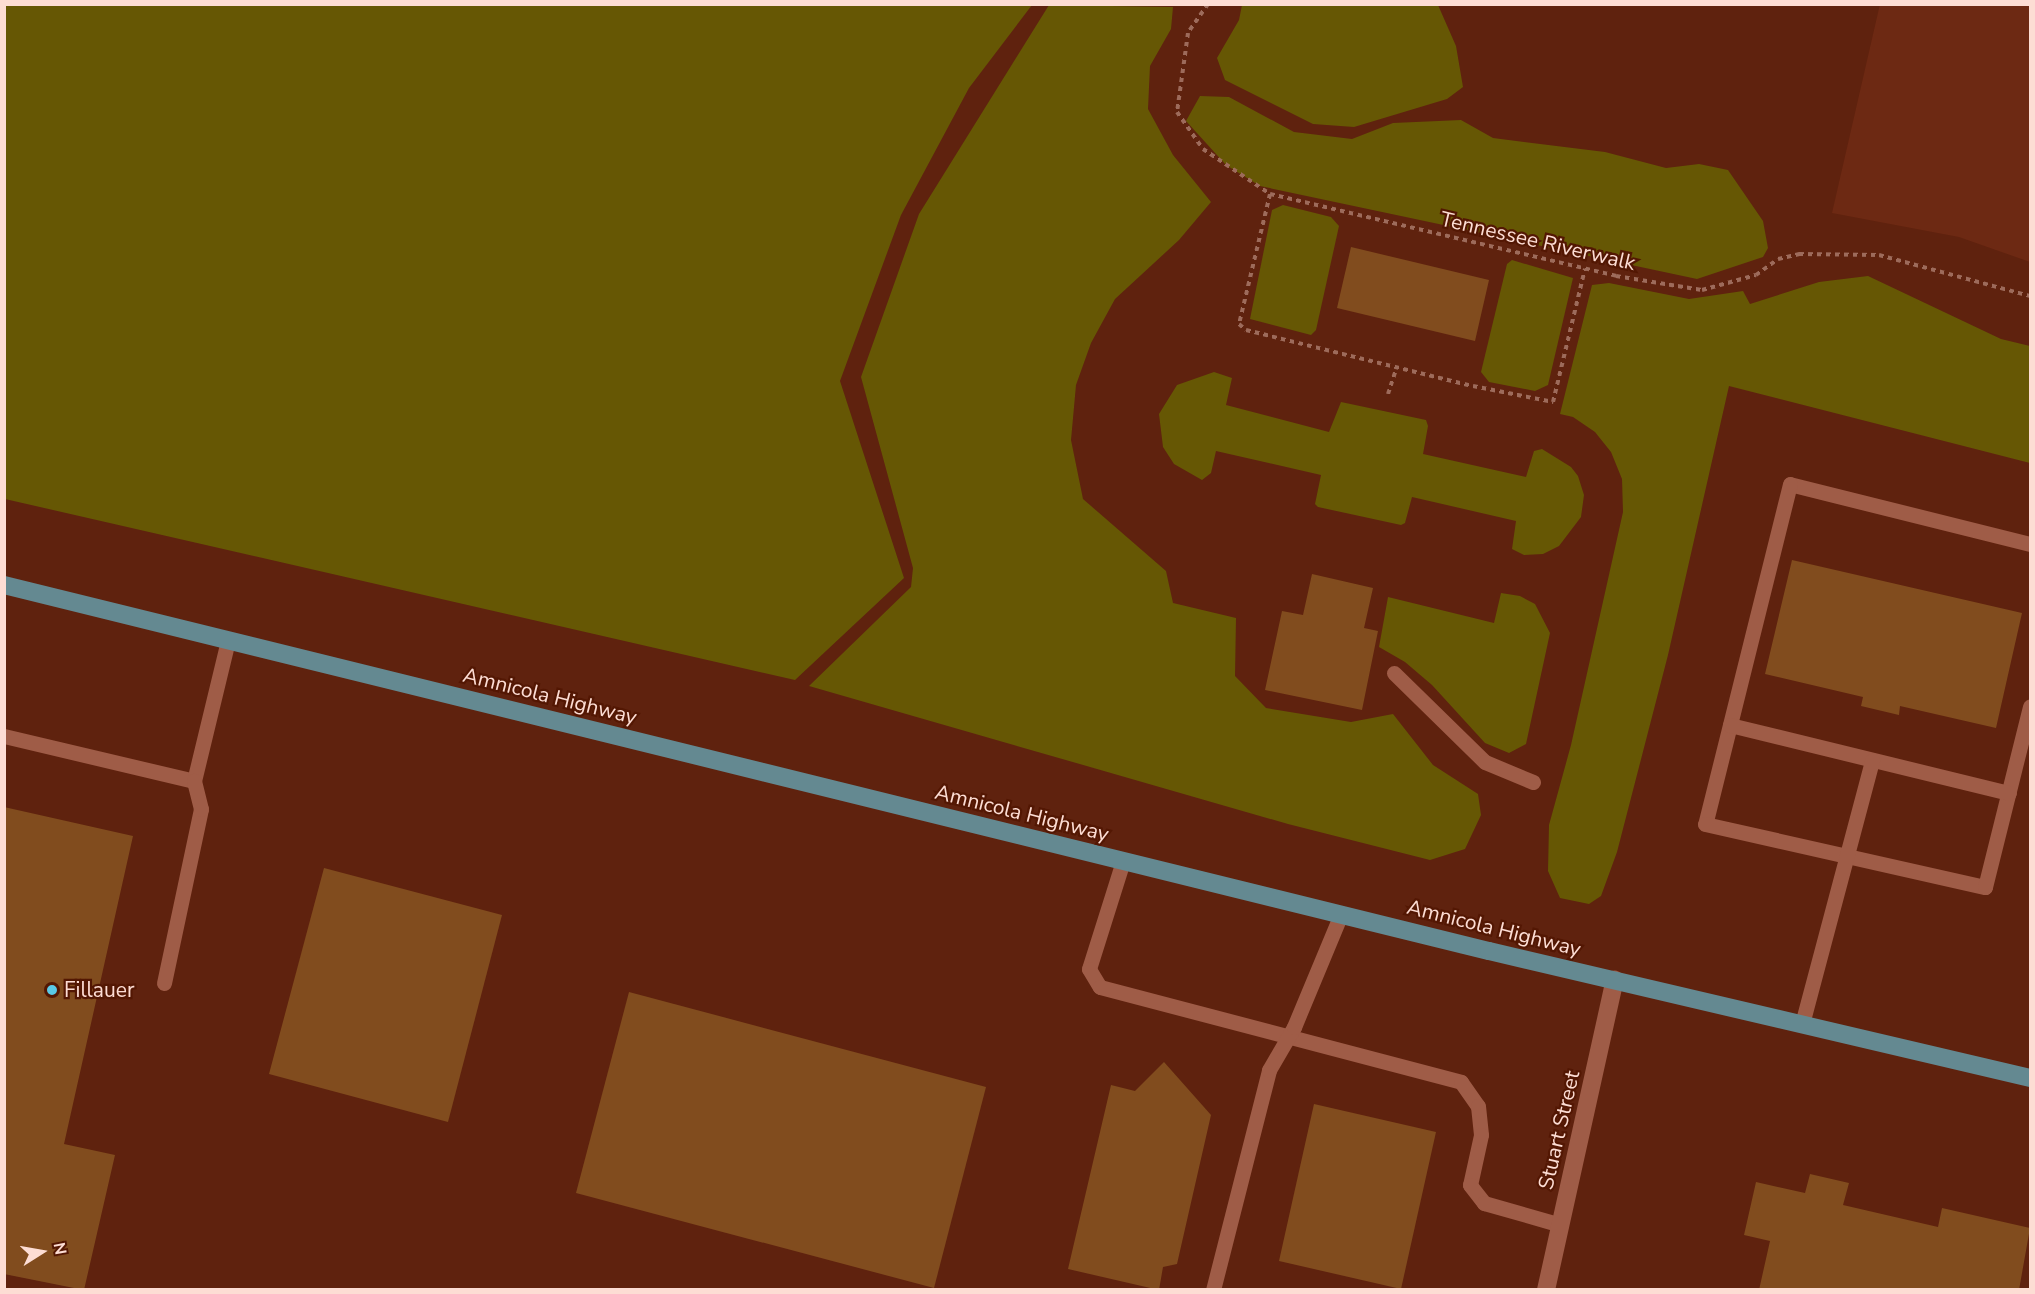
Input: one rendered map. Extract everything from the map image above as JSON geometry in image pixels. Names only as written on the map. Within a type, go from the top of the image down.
[{"type":"main road","name":"Amnicola Highway","points":[[4,585],[1123,861],[2031,1078]]},
{"type":"street","name":"Stuart Street","points":[[1546,1290],[1615,980]]},
{"type":"lane","points":[[2031,544],[1790,484],[1705,824],[1984,887],[2031,707]]},
{"type":"lane","points":[[164,983],[201,809],[194,781],[228,640]]},
{"type":"lane","points":[[1394,673],[1485,762],[1533,782]]},
{"type":"lane","points":[[1730,725],[2009,793]]},
{"type":"lane","points":[[4,736],[194,781]]},
{"type":"lane","points":[[1802,1024],[1872,760]]},
{"type":"lane","points":[[1123,861],[1089,969],[1100,987],[1461,1082],[1478,1106],[1481,1135],[1470,1185],[1484,1203],[1561,1225]]},
{"type":"lane","points":[[1214,1290],[1269,1070],[1288,1037],[1341,914]]},
{"type":"path","points":[[1200,4],[1205,9]]},
{"type":"path","name":"Tennessee Riverwalk","points":[[1208,4],[1188,33],[1177,112],[1203,149],[1269,194],[1586,269],[1702,290],[1756,275],[1778,259],[1799,254],[1879,255],[2031,296]]},
{"type":"path","points":[[1269,194],[1239,324],[1246,330],[1397,368],[1553,402],[1586,269]]},
{"type":"path","points":[[1388,394],[1397,368]]},
{"type":"shaded area","points":[[5,4],[1032,5],[969,88],[901,215],[840,381],[904,578],[795,680],[5,499]]},
{"type":"shaded area","points":[[1880,4],[2030,5],[2030,262],[1959,237],[1832,213]]},
{"type":"shaded area","points":[[1049,5],[1173,7],[1171,29],[1150,66],[1148,109],[1173,155],[1211,202],[1179,240],[1115,299],[1091,343],[1076,385],[1071,440],[1083,499],[1166,571],[1173,603],[1236,618],[1235,676],[1266,708],[1351,722],[1393,714],[1433,765],[1478,794],[1481,815],[1465,849],[1430,860],[1288,824],[809,686],[911,587],[913,568],[861,377],[919,214]]},
{"type":"shaded area","points":[[1242,5],[1438,5],[1456,46],[1463,87],[1447,99],[1354,127],[1313,124],[1225,80],[1217,58],[1239,20]]},
{"type":"shaded area","points":[[1200,96],[1229,97],[1294,132],[1352,139],[1393,123],[1461,120],[1493,138],[1605,152],[1666,168],[1699,164],[1728,170],[1763,221],[1768,248],[1763,257],[1697,279],[1260,186],[1226,165],[1186,121]]},
{"type":"shaded area","points":[[1283,205],[1331,217],[1339,226],[1316,330],[1311,335],[1250,319],[1272,210]]},
{"type":"shaded area","points":[[1512,260],[1573,278],[1548,385],[1535,391],[1489,382],[1481,372],[1507,264]]},
{"type":"shaded area","points":[[1868,276],[2001,339],[2030,346],[2030,463],[1729,386],[1668,655],[1617,852],[1601,896],[1589,904],[1560,898],[1548,871],[1549,825],[1571,745],[1623,512],[1622,479],[1611,452],[1595,432],[1573,417],[1560,414],[1592,285],[1609,283],[1689,299],[1743,291],[1750,304],[1819,282]]},
{"type":"shaded area","points":[[1214,372],[1232,378],[1226,405],[1329,432],[1341,402],[1426,420],[1428,426],[1423,454],[1526,477],[1534,451],[1542,449],[1571,467],[1578,476],[1584,495],[1581,517],[1559,546],[1543,554],[1524,555],[1512,549],[1516,521],[1412,497],[1405,523],[1401,525],[1318,507],[1315,504],[1321,475],[1216,451],[1211,473],[1202,480],[1174,464],[1163,447],[1159,414],[1177,385]]},
{"type":"shaded area","points":[[1501,593],[1520,596],[1535,604],[1550,633],[1526,744],[1509,753],[1485,743],[1432,685],[1405,662],[1379,647],[1388,597],[1494,623]]},
{"type":"building","points":[[1351,247],[1489,280],[1475,341],[1337,308]]},
{"type":"building","points":[[1792,560],[2022,613],[1996,728],[1900,706],[1899,715],[1861,706],[1863,697],[1765,674]]},
{"type":"building","points":[[1312,574],[1373,588],[1364,628],[1378,631],[1362,710],[1265,690],[1282,611],[1303,615]]},
{"type":"building","name":"Fillauer","points":[[4,807],[133,836],[64,1144],[115,1155],[84,1290],[4,1274]]},
{"type":"building","points":[[324,868],[502,915],[448,1122],[269,1074]]},
{"type":"building","points":[[629,992],[986,1087],[934,1288],[576,1193]]},
{"type":"building","points":[[1164,1062],[1211,1115],[1177,1264],[1163,1267],[1159,1290],[1068,1269],[1111,1085],[1135,1091]]},
{"type":"building","points":[[1314,1104],[1436,1132],[1401,1289],[1279,1261]]},
{"type":"building","points":[[1810,1174],[1849,1183],[1843,1205],[1938,1227],[1942,1208],[2030,1228],[2019,1290],[1759,1290],[1770,1241],[1744,1235],[1756,1182],[1805,1193]]},
{"type":"place","name":"Fillauer","points":[[52,990]]}]
